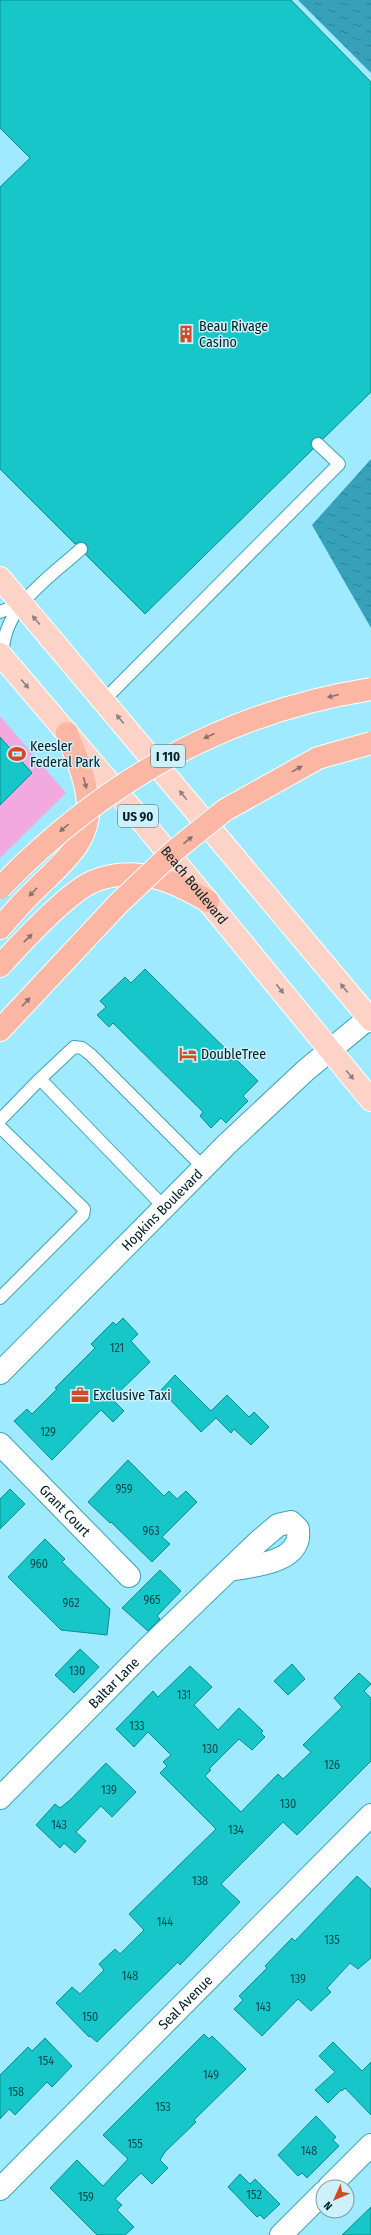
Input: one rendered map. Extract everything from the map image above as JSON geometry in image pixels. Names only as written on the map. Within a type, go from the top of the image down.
[{"type":"highway","name":"I 110","points":[[0,888],[38,850],[100,800],[170,756],[228,728],[256,717],[332,696],[371,689]]},
{"type":"highway","points":[[0,928],[73,852],[83,834],[89,804],[86,788],[66,733]]},
{"type":"highway","points":[[0,1030],[118,904],[174,851],[225,810],[318,758],[371,743]]},
{"type":"highway","points":[[0,966],[62,904],[92,882],[122,875],[150,876],[182,887],[208,900]]},
{"type":"main road","points":[[0,578],[104,700],[370,1019]]},
{"type":"main road","name":"Beach Boulevard","points":[[3,661],[208,900],[328,1050],[371,1100]]},
{"type":"street","name":"Hopkins Boulevard","points":[[0,1373],[227,1144],[328,1050],[370,1019]]},
{"type":"street","name":"Grant Court","points":[[0,1444],[129,1576]]},
{"type":"street","name":"Baltar Lane","points":[[0,1798],[149,1647],[229,1570]]},
{"type":"street","name":"Seal Avenue","points":[[0,2189],[371,1815]]},
{"type":"street","points":[[337,2179],[371,2145]]},
{"type":"street","points":[[281,2235],[315,2201]]},
{"type":"lane","points":[[104,700],[339,464],[318,444]]},
{"type":"lane","points":[[3,661],[2,644],[6,629],[22,603],[81,549]]},
{"type":"lane","points":[[0,612],[22,603]]},
{"type":"lane","points":[[0,1120],[74,1046],[82,1048],[92,1055],[204,1168]]},
{"type":"lane","points":[[40,1079],[165,1208]]},
{"type":"lane","points":[[0,1127],[84,1209],[83,1215],[0,1298]]},
{"type":"shaded area","name":"Keesler Federal Park","points":[[0,716],[66,793],[0,858]]},
{"type":"water","points":[[298,0],[371,0],[371,73]]},
{"type":"water","points":[[371,459],[371,628],[312,525]]},
{"type":"building","name":"Beau Rivage Casino","points":[[0,0],[291,0],[371,82],[371,392],[323,439],[319,437],[313,439],[311,443],[313,449],[145,614],[86,555],[88,548],[86,544],[80,542],[75,544],[0,469],[0,187],[30,158],[0,128]]},
{"type":"building","points":[[0,737],[32,773],[0,805]]},
{"type":"building","name":"DoubleTree","points":[[145,969],[258,1081],[243,1096],[248,1101],[226,1123],[221,1118],[211,1128],[200,1116],[203,1112],[113,1023],[109,1027],[97,1015],[106,1007],[100,1001],[125,977],[131,983]]},
{"type":"building","points":[[123,1318],[138,1334],[131,1341],[150,1362],[112,1399],[124,1411],[113,1422],[101,1410],[52,1460],[14,1421],[27,1409],[32,1414],[57,1389],[55,1388],[95,1348],[91,1344],[113,1322],[116,1325]]},
{"type":"building","points":[[175,1375],[211,1411],[227,1395],[249,1417],[254,1412],[269,1427],[251,1445],[234,1429],[231,1433],[216,1418],[201,1432],[161,1390]]},
{"type":"building","points":[[128,1460],[164,1496],[169,1491],[177,1499],[186,1491],[197,1502],[162,1537],[170,1544],[152,1562],[88,1502]]},
{"type":"building","points":[[10,1489],[25,1504],[0,1529],[0,1499]]},
{"type":"building","points":[[45,1539],[65,1559],[62,1562],[110,1609],[107,1635],[61,1630],[8,1577]]},
{"type":"building","points":[[160,1570],[181,1591],[157,1616],[160,1619],[148,1631],[122,1608]]},
{"type":"building","points":[[80,1649],[99,1667],[74,1693],[55,1675]]},
{"type":"building","points":[[292,1664],[305,1679],[288,1695],[274,1681]]},
{"type":"building","points":[[190,1666],[212,1687],[194,1705],[218,1730],[239,1708],[263,1731],[261,1733],[265,1737],[252,1750],[239,1739],[209,1769],[211,1770],[205,1776],[241,1812],[278,1774],[283,1779],[311,1752],[303,1745],[342,1707],[334,1698],[359,1673],[371,1684],[364,1691],[371,1698],[371,1761],[297,1835],[283,1822],[221,1884],[240,1902],[180,1965],[178,1962],[97,2042],[90,2036],[89,2037],[56,2003],[72,1987],[80,1994],[104,1970],[99,1964],[115,1949],[120,1954],[144,1930],[129,1914],[216,1829],[160,1773],[167,1766],[163,1762],[171,1755],[148,1732],[134,1747],[116,1729],[153,1691],[158,1697]]},
{"type":"building","points":[[106,1763],[136,1792],[112,1817],[101,1806],[76,1832],[86,1841],[75,1853],[64,1843],[60,1848],[36,1825],[55,1804],[60,1808],[70,1800]]},
{"type":"building","points":[[357,1876],[371,1889],[371,1958],[358,1969],[350,1963],[327,1988],[331,1992],[311,2011],[298,1999],[262,2036],[234,2009],[243,2000],[239,1996],[267,1968],[265,1966],[292,1938],[295,1941]]},
{"type":"building","points":[[204,2034],[209,2039],[212,2036],[246,2069],[194,2120],[196,2122],[165,2152],[160,2160],[168,2168],[152,2184],[141,2173],[115,2199],[122,2205],[117,2210],[134,2227],[125,2235],[97,2235],[50,2188],[77,2160],[103,2186],[128,2159],[103,2135]]},
{"type":"building","points":[[45,2038],[72,2066],[52,2087],[47,2082],[15,2115],[9,2109],[0,2119],[0,2075],[28,2047],[32,2051]]},
{"type":"building","points":[[333,2042],[362,2071],[371,2062],[371,2115],[345,2088],[328,2103],[315,2090],[335,2072],[319,2056]]},
{"type":"building","points":[[316,2116],[336,2137],[333,2140],[339,2146],[307,2178],[302,2173],[298,2176],[278,2155]]},
{"type":"building","points":[[240,2174],[250,2184],[255,2179],[280,2204],[264,2219],[260,2215],[257,2217],[228,2187]]},
{"type":"building","points":[[371,2207],[371,2235],[342,2235]]},
{"type":"place","name":"Beau Rivage Casino","points":[[186,334]]},
{"type":"place","name":"Keesler Federal Park","points":[[17,754]]},
{"type":"place","name":"DoubleTree","points":[[188,1054]]},
{"type":"place","name":"Exclusive Taxi","points":[[80,1395]]}]
